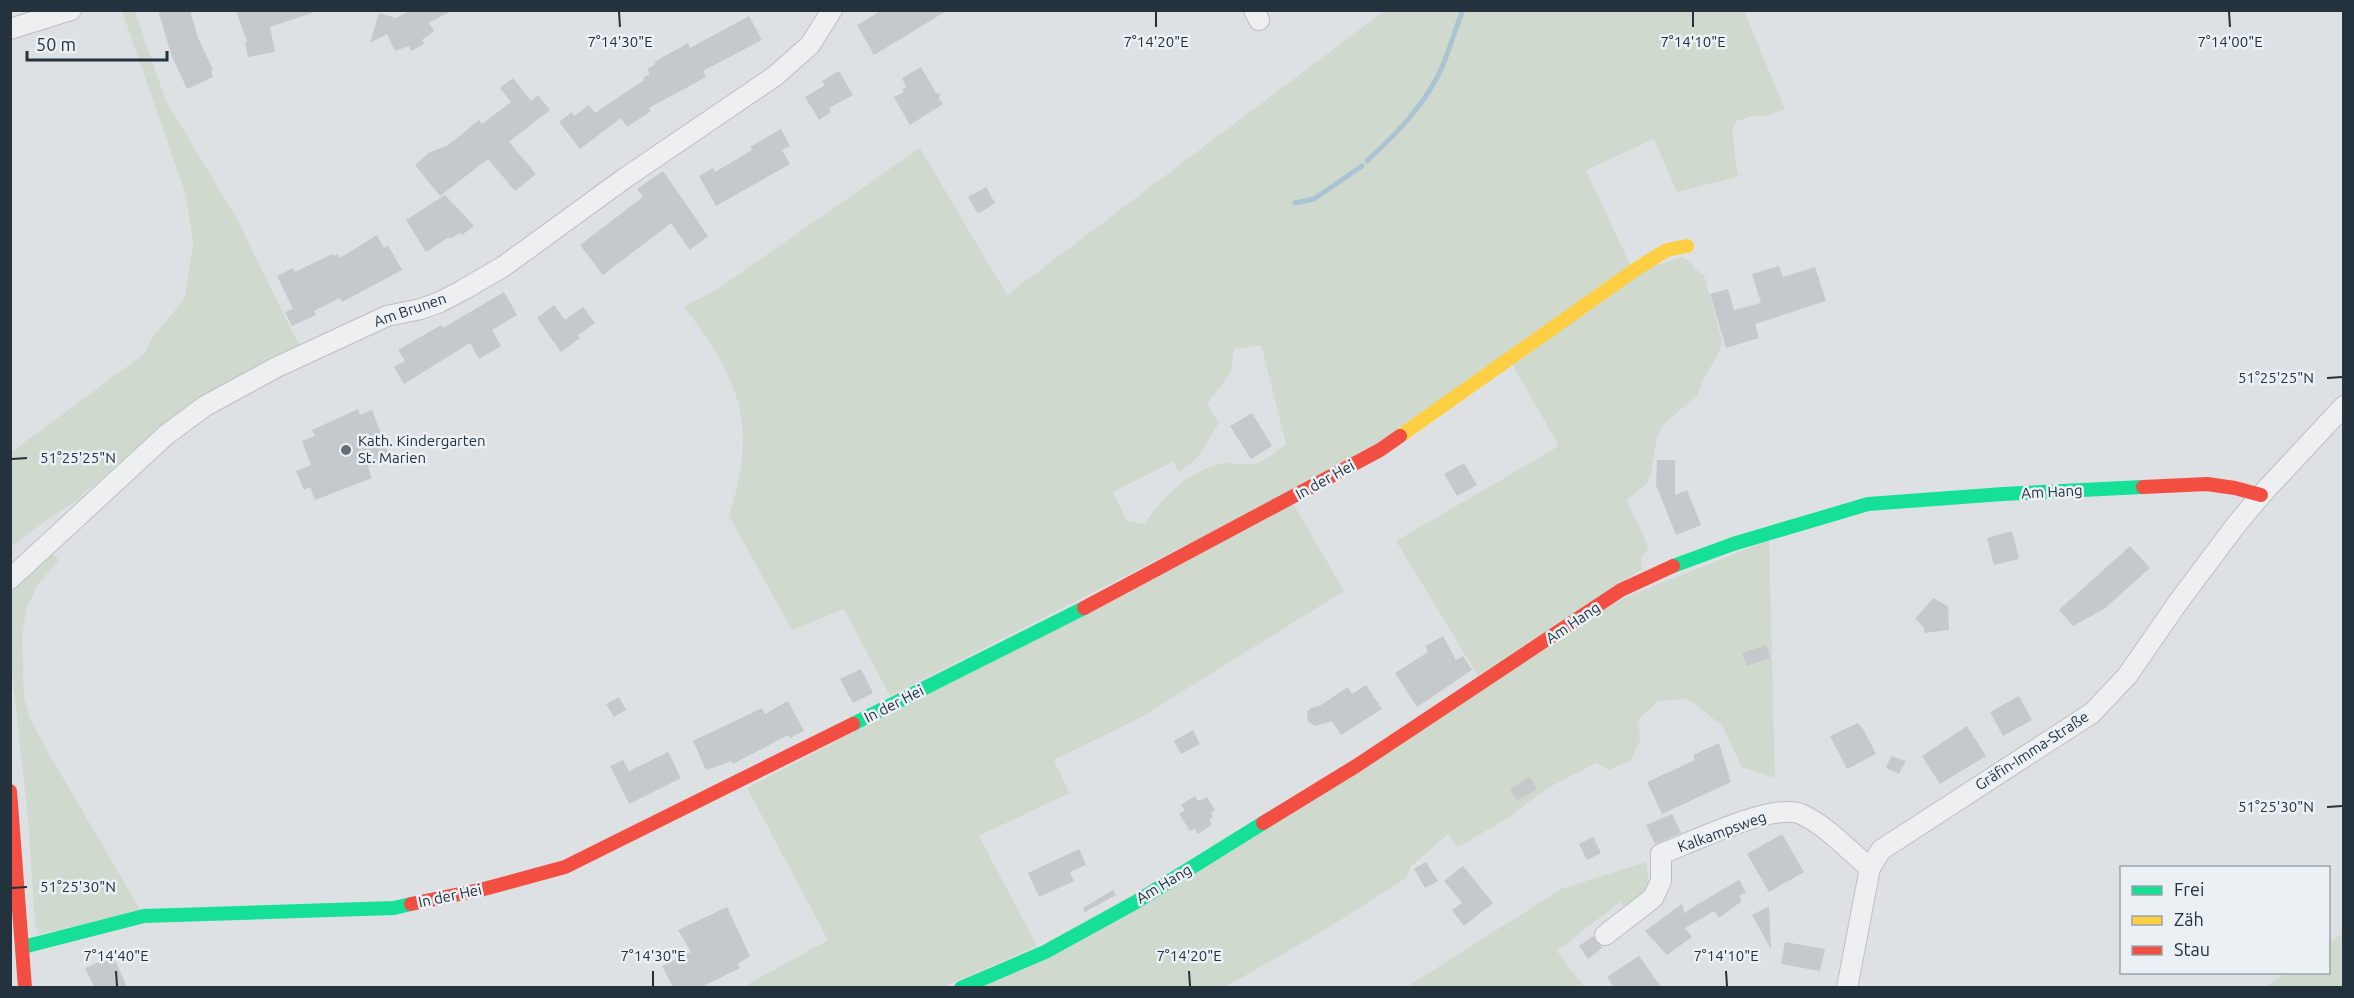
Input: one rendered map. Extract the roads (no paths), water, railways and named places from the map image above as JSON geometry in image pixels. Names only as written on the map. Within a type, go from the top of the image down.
[{"type":"street","points":[[10,29],[71,10]]},
{"type":"street","name":"Am Brunen","points":[[10,579],[166,435],[205,406],[277,366],[387,316],[421,309],[440,302],[504,266],[625,178],[776,76],[810,45],[832,10]]},
{"type":"street","name":"In der Hei","points":[[23,947],[144,916],[394,908],[484,889],[565,867],[1103,598],[1380,450],[1457,398],[1639,267],[1668,250],[1687,246]]},
{"type":"street","name":"Gräfin-Imma-Straße","points":[[1847,987],[1870,868],[1881,850],[2092,713],[2127,676],[2179,601],[2261,495],[2343,406]]},
{"type":"street","name":"Am Hang","points":[[961,987],[1046,952],[1136,902],[1356,766],[1621,590],[1676,564],[1733,544],[1868,504],[2003,494],[2207,484],[2261,495]]},
{"type":"street","points":[[10,791],[25,987]]},
{"type":"street","name":"Kalkampsweg","points":[[1605,935],[1653,898],[1660,881],[1661,854],[1761,815],[1798,813],[1818,825],[1870,868]]},
{"type":"waterway","points":[[1367,161],[1399,129],[1428,94],[1442,67],[1463,10]]},
{"type":"waterway","points":[[1295,203],[1314,199],[1362,166]]},
{"type":"place","name":"Kath. Kindergarten St. Marien","points":[[346,450]]}]
